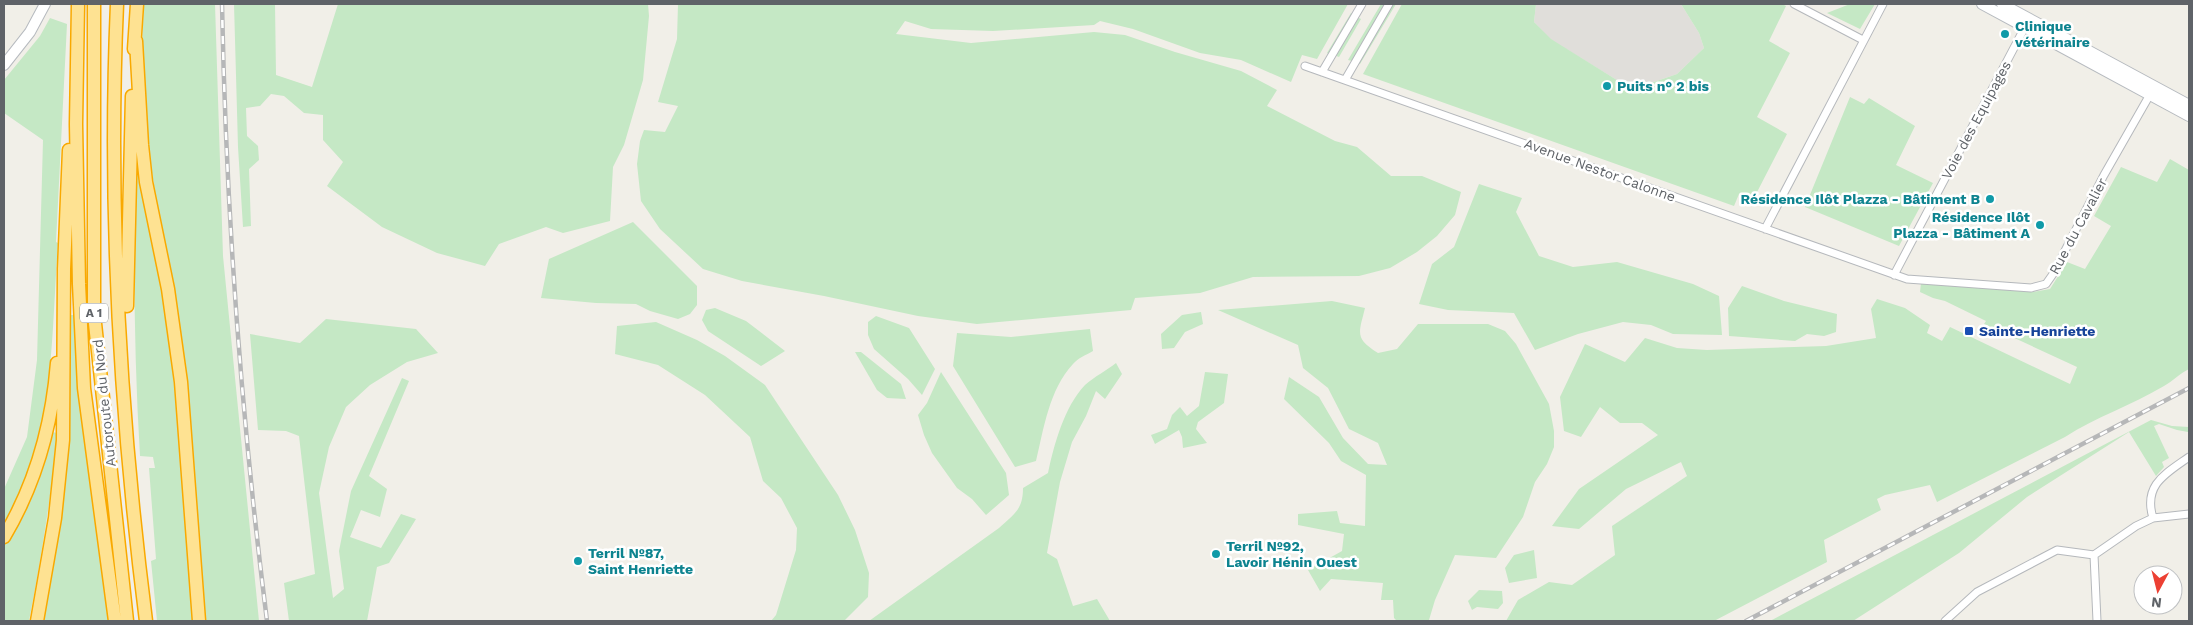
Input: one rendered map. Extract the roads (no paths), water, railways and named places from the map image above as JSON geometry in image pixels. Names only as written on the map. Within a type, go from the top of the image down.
[{"type":"highway","points":[[4,537],[21,506],[34,475],[48,430],[55,386],[64,268],[72,68],[75,56],[78,4]]},
{"type":"highway","name":"Autoroute du Nord","points":[[94,4],[94,314],[127,621]]},
{"type":"highway","name":"Autoroute du Nord","points":[[117,4],[115,143],[117,263],[124,396],[136,540],[146,621]]},
{"type":"highway","points":[[137,4],[136,41],[142,145],[146,182],[168,289],[181,382],[199,621]]},
{"type":"highway","points":[[124,396],[132,59],[136,41]]},
{"type":"highway","points":[[75,56],[78,68],[76,124],[79,284],[84,388],[115,621]]},
{"type":"highway","points":[[37,621],[61,464],[64,400],[64,268]]},
{"type":"main road","points":[[4,65],[30,32],[45,4]]},
{"type":"main road","points":[[1982,4],[2028,23],[2152,91],[2189,116]]},
{"type":"main road","points":[[2002,4],[2028,23]]},
{"type":"main road","points":[[2152,91],[2189,105]]},
{"type":"street","points":[[1322,72],[1362,4]]},
{"type":"street","points":[[1345,80],[1389,4]]},
{"type":"street","points":[[1794,4],[1863,40]]},
{"type":"street","points":[[1765,229],[1882,4]]},
{"type":"street","name":"Voie des Equipages","points":[[1894,275],[2028,23]]},
{"type":"street","name":"Avenue Nestor Calonne","points":[[1305,66],[1894,275]]},
{"type":"street","name":"Rue du Cavalier","points":[[1894,275],[1907,279],[2030,288],[2046,284],[2152,91]]},
{"type":"street","points":[[2153,518],[2150,502],[2153,489],[2167,473],[2189,457]]},
{"type":"street","points":[[1945,621],[1977,592],[2057,550],[2094,555],[2136,526],[2153,518],[2189,514]]},
{"type":"street","points":[[2094,555],[2097,621]]},
{"type":"railway","points":[[222,4],[227,159],[236,313],[242,390],[267,621]]},
{"type":"railway","points":[[1746,621],[2189,388]]},
{"type":"place","name":"Clinique vétérinaire","points":[[2005,34]]},
{"type":"place","name":"Puits n° 2 bis","points":[[1607,86]]},
{"type":"place","name":"Résidence Ilôt Plazza - Bâtiment B","points":[[1990,199]]},
{"type":"place","name":"Résidence Ilôt Plazza - Bâtiment A","points":[[2040,225]]},
{"type":"place","name":"Sainte-Henriette","points":[[1969,331]]},
{"type":"place","name":"Terril №92, Lavoir Hénin Ouest","points":[[1216,554]]},
{"type":"place","name":"Terril №87, Saint Henriette","points":[[578,561]]}]
